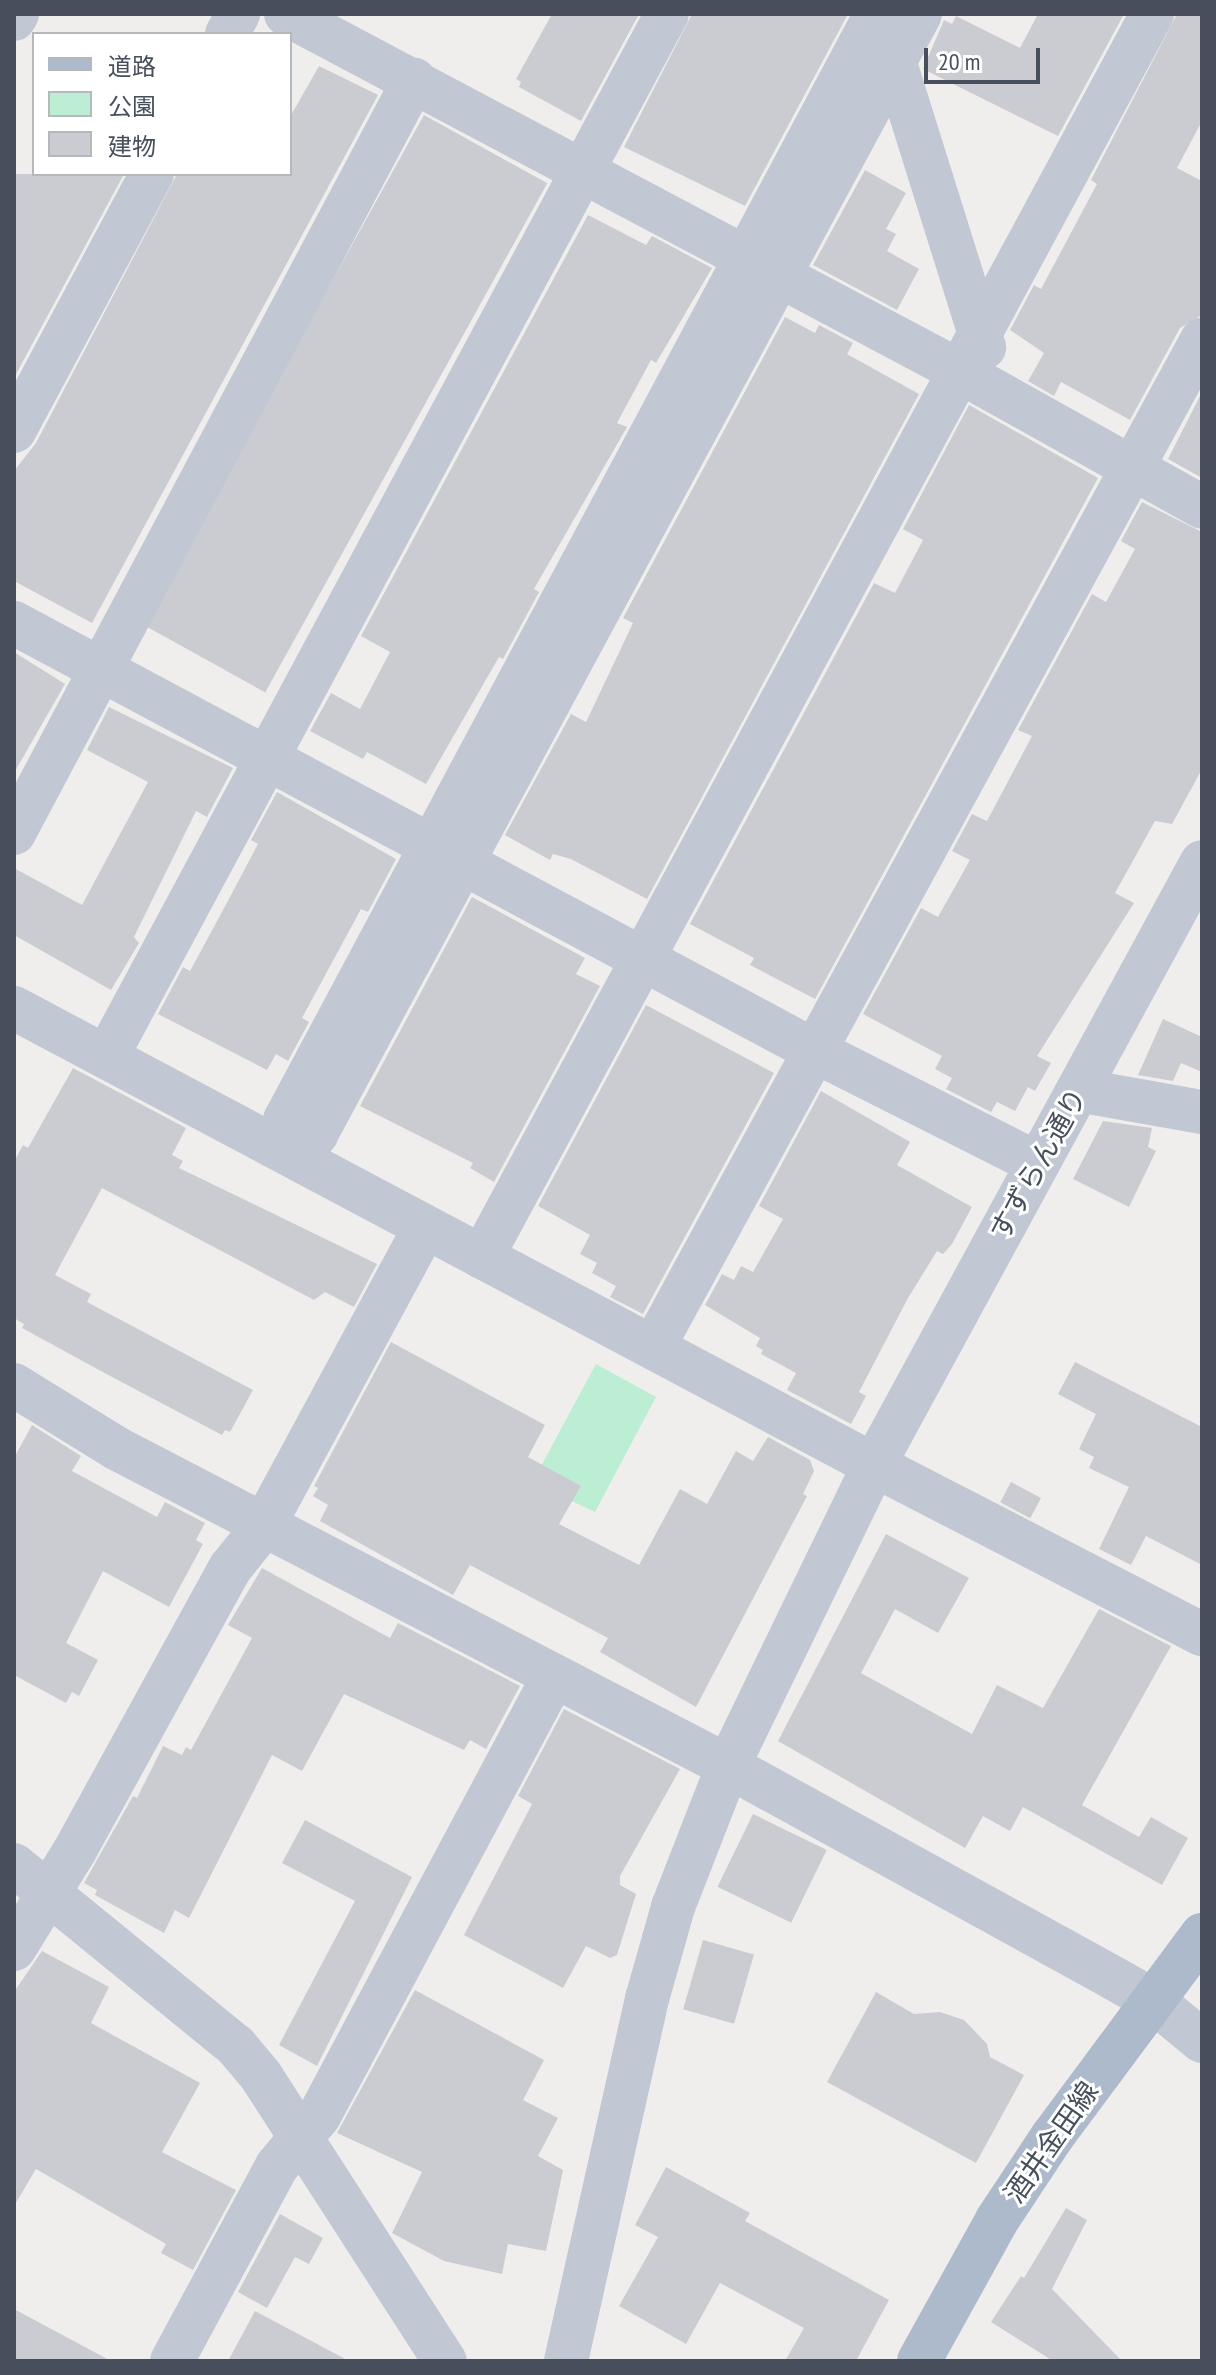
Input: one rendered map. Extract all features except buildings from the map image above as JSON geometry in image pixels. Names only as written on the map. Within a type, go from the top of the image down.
[{"type":"main road","name":"酒井金田線","points":[[919,2361],[997,2220],[1151,1999],[1202,1935]]},
{"type":"street","points":[[228,32],[238,14]]},
{"type":"street","points":[[107,1056],[667,14]]},
{"type":"street","points":[[878,14],[998,393]]},
{"type":"street","points":[[287,1151],[316,1134],[447,856],[762,268],[878,14]]},
{"type":"street","points":[[762,268],[895,60],[920,14]]},
{"type":"street","points":[[482,1257],[1152,14]]},
{"type":"street","points":[[305,19],[581,173],[959,371],[1202,507]]},
{"type":"street","points":[[14,833],[414,80]]},
{"type":"street","points":[[14,431],[151,176]]},
{"type":"street","points":[[654,1346],[1202,340]]},
{"type":"street","points":[[14,623],[815,1051],[1037,1163]]},
{"type":"street","name":"すずらん通り","points":[[566,2361],[647,1999],[673,1907],[728,1766],[874,1465],[1202,862]]},
{"type":"street","points":[[14,1008],[874,1465],[1202,1634]]},
{"type":"street","points":[[1078,1090],[1202,1112]]},
{"type":"street","points":[[14,1949],[30,1878],[74,1852],[231,1567],[263,1527],[425,1228]]},
{"type":"street","points":[[14,1385],[116,1448],[728,1766],[1151,1999],[1202,2041]]},
{"type":"street","points":[[172,2361],[277,2166],[319,2116],[553,1677]]},
{"type":"street","points":[[30,1878],[225,2036],[261,2076],[445,2361]]},
{"type":"green space","points":[[596,1364],[656,1397],[595,1512],[561,1496],[521,1503]]}]
